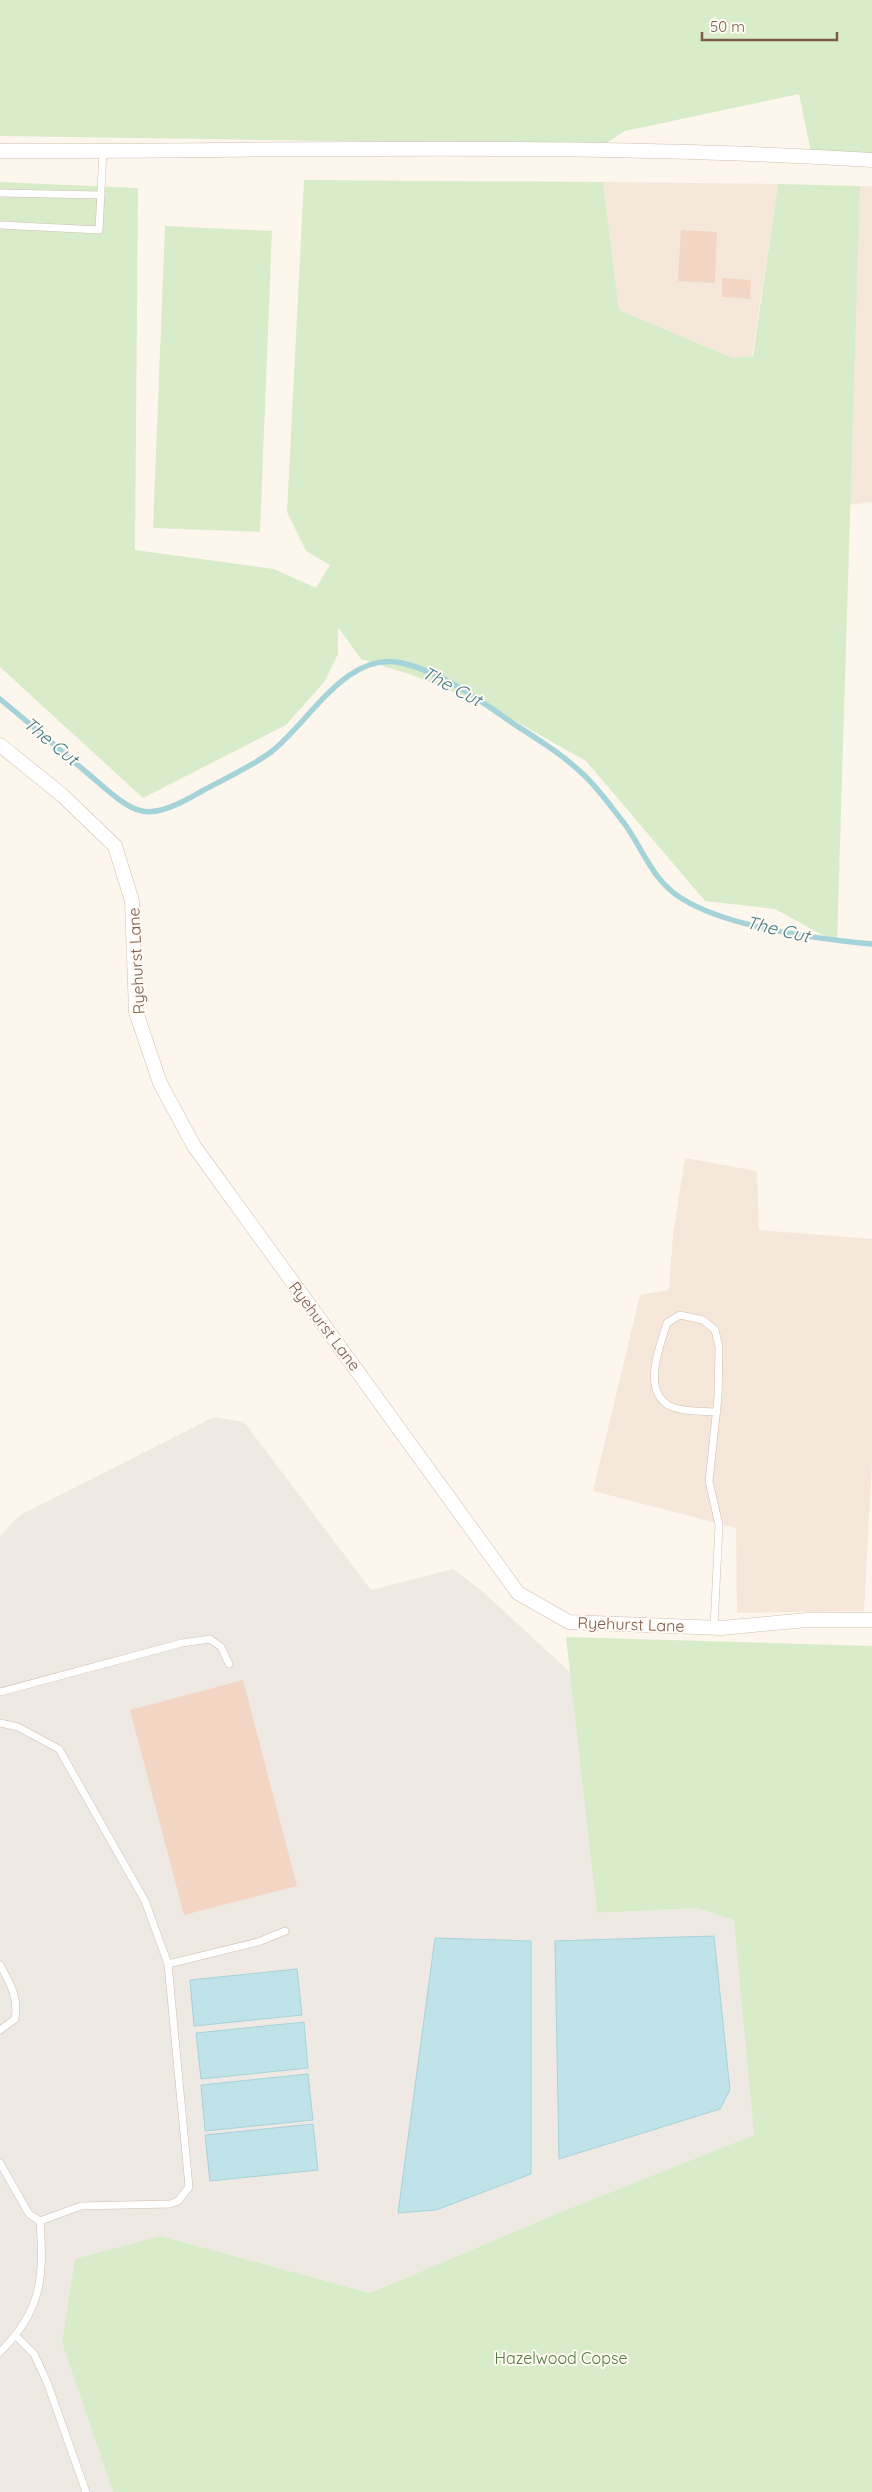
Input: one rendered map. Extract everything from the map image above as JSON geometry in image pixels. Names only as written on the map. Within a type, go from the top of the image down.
[{"type":"street","points":[[0,151],[732,152],[872,160]]},
{"type":"street","name":"Ryehurst Lane","points":[[0,745],[62,795],[115,846],[132,900],[136,1012],[160,1083],[181,1122],[194,1146],[265,1248],[350,1360],[518,1593],[569,1622],[714,1627],[807,1620],[872,1620]]},
{"type":"lane","points":[[0,225],[99,230],[103,151]]},
{"type":"lane","points":[[0,193],[101,195]]},
{"type":"lane","points":[[714,1627],[719,1525],[709,1481],[717,1412],[720,1365],[714,1330],[703,1320],[680,1315],[671,1318],[667,1323],[655,1370],[654,1383],[661,1399],[671,1406],[717,1412]]},
{"type":"lane","points":[[0,1692],[182,1643],[210,1640],[222,1647],[229,1664]]},
{"type":"lane","points":[[0,1723],[18,1727],[59,1749],[145,1901],[168,1964],[189,2187],[178,2201],[170,2204],[81,2206],[40,2221]]},
{"type":"lane","points":[[168,1964],[258,1942],[286,1931]]},
{"type":"lane","points":[[0,1965],[13,1989],[18,2007],[16,2019],[0,2030]]},
{"type":"lane","points":[[0,2163],[29,2214],[40,2221]]},
{"type":"lane","points":[[0,2352],[28,2319],[40,2288],[42,2254],[40,2221]]},
{"type":"lane","points":[[16,2335],[34,2354],[44,2375],[86,2492]]},
{"type":"shaded area","points":[[603,182],[778,184],[752,356],[733,358],[619,310]]},
{"type":"shaded area","points":[[860,186],[872,186],[872,502],[848,505]]},
{"type":"shaded area","points":[[685,1158],[757,1171],[759,1230],[872,1239],[872,1463],[864,1611],[737,1613],[736,1528],[593,1491],[640,1295],[669,1290],[673,1235]]},
{"type":"shaded area","points":[[214,1417],[244,1422],[371,1590],[453,1569],[483,1592],[571,1673],[597,1913],[696,1908],[735,1920],[754,2135],[556,2214],[370,2293],[161,2236],[62,2343],[113,2492],[0,2492],[0,1536],[20,1515]]},
{"type":"green space","points":[[0,0],[872,0],[872,153],[811,152],[799,94],[625,131],[603,145],[0,136]]},
{"type":"green space","points":[[304,180],[603,182],[619,310],[733,358],[753,356],[778,184],[860,186],[837,943],[775,909],[705,901],[586,761],[492,708],[412,675],[361,659],[338,627],[338,654],[325,681],[286,725],[143,798],[0,667],[0,182],[138,188],[135,550],[274,569],[316,588],[330,565],[306,551],[287,512]]},
{"type":"green space","points":[[165,226],[272,231],[260,532],[153,528]]},
{"type":"green space","name":"Hazelwood Copse","points":[[566,1637],[872,1646],[872,2492],[113,2492],[62,2343],[75,2259],[161,2236],[370,2293],[556,2214],[754,2135],[734,1920],[696,1908],[597,1913]]},
{"type":"water","points":[[714,1936],[730,2090],[720,2109],[559,2159],[555,1941]]},
{"type":"water","points":[[435,1938],[531,1941],[531,2174],[436,2210],[398,2213]]},
{"type":"water","points":[[297,1969],[302,2015],[194,2026],[190,1980]]},
{"type":"water","points":[[304,2022],[308,2068],[201,2079],[196,2033]]},
{"type":"water","points":[[308,2074],[313,2120],[205,2131],[201,2085]]},
{"type":"water","points":[[313,2124],[318,2170],[210,2181],[205,2135]]},
{"type":"building","points":[[681,230],[717,232],[715,283],[678,281]]},
{"type":"building","points":[[722,278],[751,280],[750,299],[722,297]]},
{"type":"building","points":[[243,1680],[297,1886],[184,1915],[130,1710]]},
{"type":"waterway","name":"The Cut","points":[[0,699],[120,800],[135,809],[149,812],[165,809],[181,802],[246,768],[271,752],[330,692],[363,667],[382,662],[402,663],[432,673],[461,688],[542,742],[579,770],[624,823],[655,873],[671,891],[681,898],[722,917],[747,924],[800,935],[872,944]]}]
